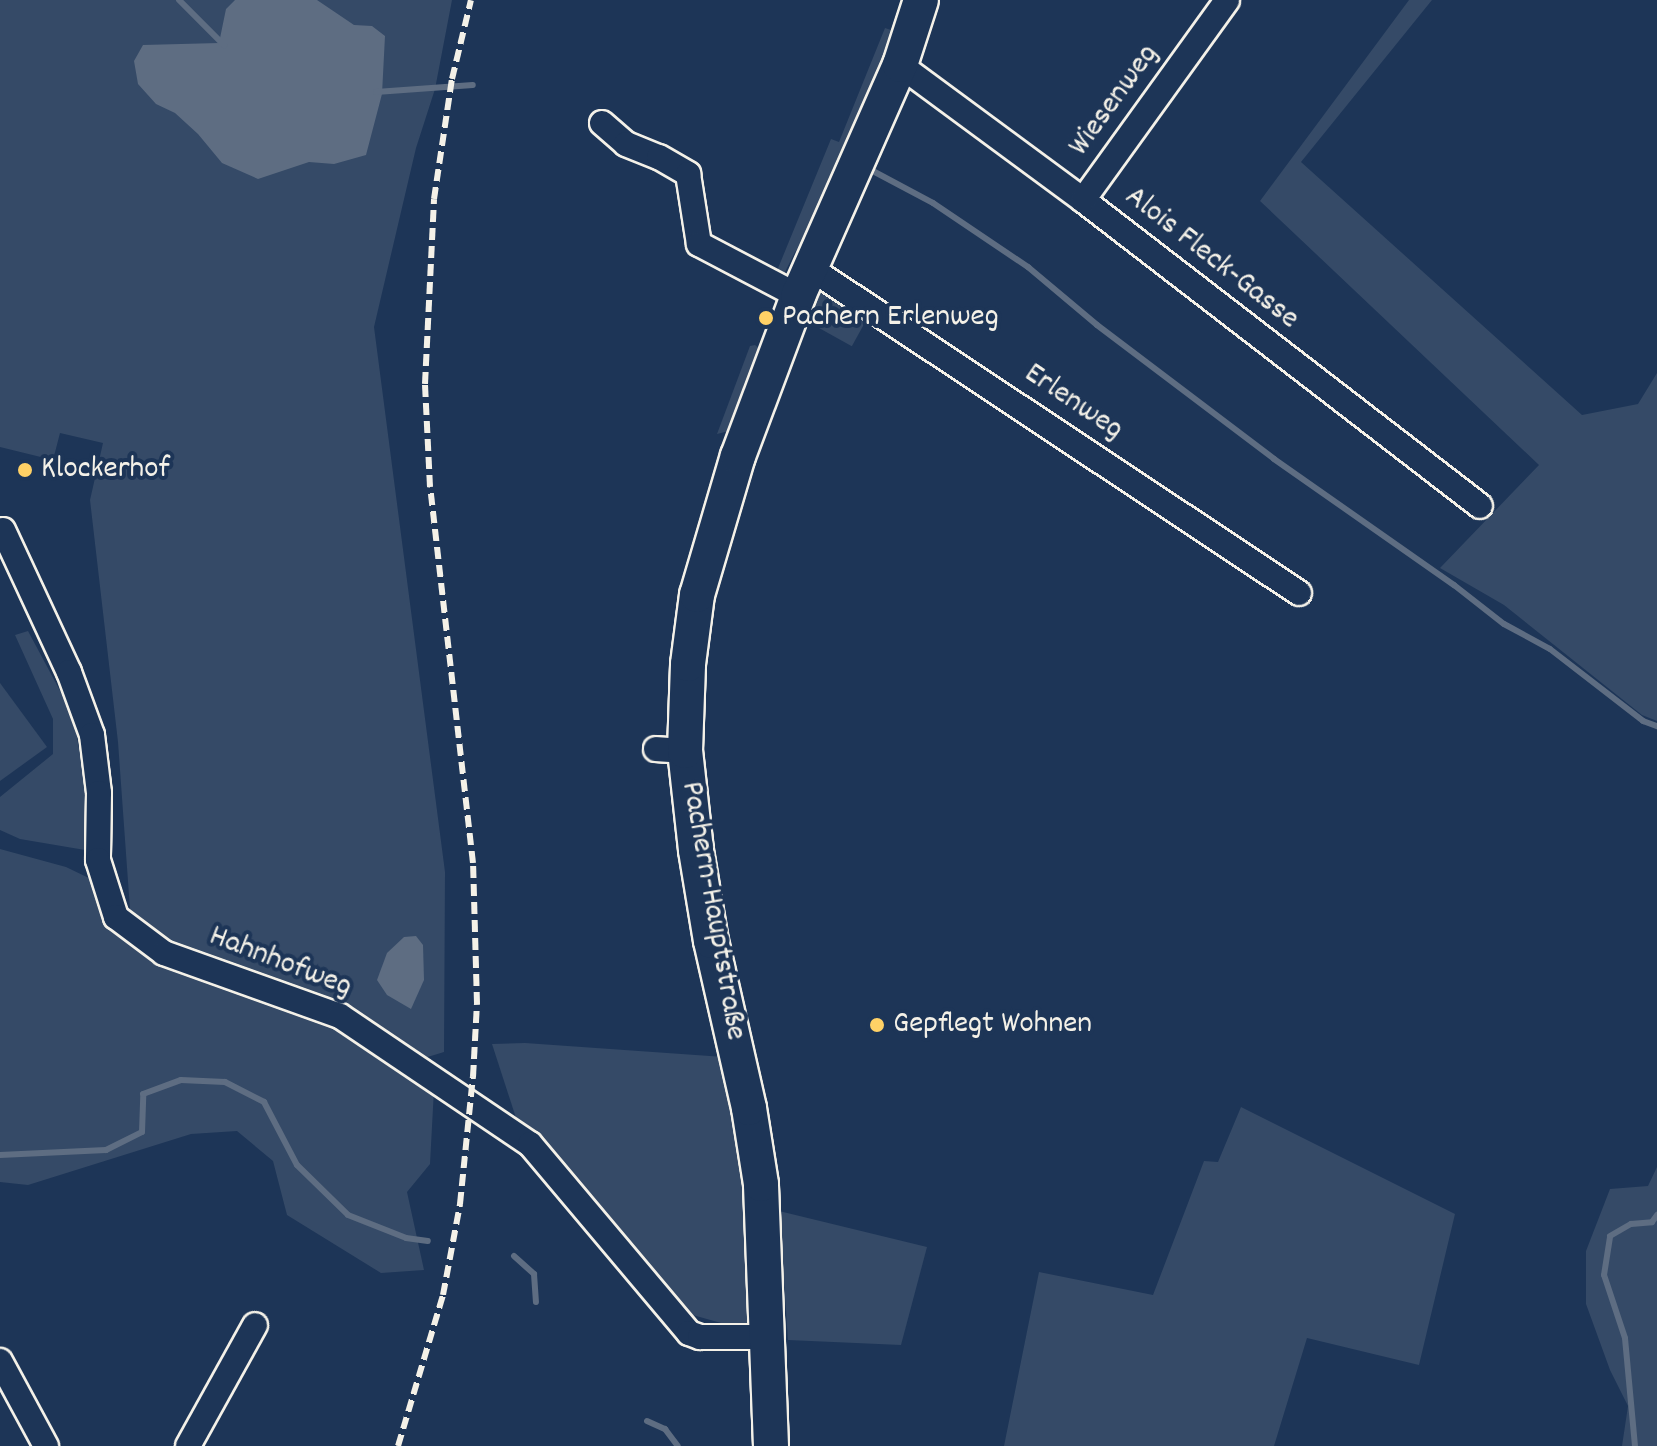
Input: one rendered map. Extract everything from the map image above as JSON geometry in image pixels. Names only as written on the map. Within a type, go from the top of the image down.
[{"type":"main road","name":"Pachern-Hauptstraße","points":[[771,1446],[761,1184],[749,1108],[711,941],[691,820],[671,750],[688,664],[697,595],[738,456],[804,282],[900,65],[921,0]]},
{"type":"street","name":"Wiesenweg","points":[[1083,200],[1227,0]]},
{"type":"street","name":"Alois Fleck-Gasse","points":[[900,65],[1083,200],[1480,506]]},
{"type":"street","points":[[602,123],[626,144],[688,174],[699,244],[804,282]]},
{"type":"street","name":"Erlenweg","points":[[804,282],[1299,593]]},
{"type":"street","name":"Hahnhofweg","points":[[3,530],[69,672],[92,735],[99,793],[98,860],[116,917],[164,953],[340,1016],[530,1144],[689,1333],[700,1337],[766,1337]]},
{"type":"street","points":[[188,1446],[255,1325]]},
{"type":"street","points":[[0,1361],[46,1446]]},
{"type":"shaded area","points":[[0,0],[452,0],[435,89],[416,148],[374,327],[445,872],[444,1052],[421,1059],[204,964],[131,923],[118,742],[90,500],[103,443],[60,433],[53,460],[0,447]]},
{"type":"shaded area","points":[[235,0],[317,0],[354,25],[372,26],[385,36],[382,94],[366,155],[334,164],[309,162],[258,179],[222,163],[198,134],[175,113],[156,104],[138,84],[134,61],[143,45],[219,43],[226,9]]},
{"type":"shaded area","points":[[1409,0],[1432,0],[1301,162],[1582,415],[1638,404],[1657,373],[1657,721],[1642,715],[1504,605],[1440,568],[1539,465],[1260,201]]},
{"type":"shaded area","points":[[885,28],[891,30],[893,37],[828,211],[795,252],[783,276],[774,278],[831,139],[839,142]]},
{"type":"shaded area","points":[[820,284],[871,312],[852,346],[801,318]]},
{"type":"shaded area","points":[[755,345],[761,350],[733,430],[717,434],[750,346]]},
{"type":"shaded area","points":[[28,631],[73,715],[85,783],[85,850],[20,839],[0,830],[0,797],[53,754],[53,719],[15,635]]},
{"type":"shaded area","points":[[0,683],[47,747],[0,781]]},
{"type":"shaded area","points":[[0,849],[66,867],[93,880],[118,928],[334,1021],[434,1089],[430,1164],[407,1192],[424,1270],[381,1273],[287,1215],[273,1161],[237,1131],[191,1134],[28,1185],[0,1182]]},
{"type":"shaded area","points":[[416,936],[423,945],[424,980],[411,1009],[387,995],[377,980],[387,953],[404,937]]},
{"type":"shaded area","points":[[525,1043],[724,1057],[751,1184],[757,1322],[739,1328],[689,1314],[643,1269],[517,1121],[492,1044]]},
{"type":"shaded area","points":[[1241,1107],[1455,1214],[1419,1365],[1307,1338],[1274,1446],[1004,1446],[1039,1272],[1153,1295],[1204,1161],[1218,1162]]},
{"type":"shaded area","points":[[1657,1167],[1657,1446],[1622,1446],[1628,1406],[1610,1370],[1586,1304],[1586,1251],[1610,1189],[1648,1186]]},
{"type":"shaded area","points":[[779,1211],[927,1247],[901,1345],[788,1340]]},
{"type":"waterway","points":[[179,0],[224,45]]},
{"type":"waterway","points":[[376,92],[473,85]]},
{"type":"waterway","points":[[871,170],[933,203],[1028,267],[1097,325],[1274,459],[1454,585],[1504,624],[1550,649],[1643,721],[1657,726]]},
{"type":"waterway","points":[[0,1155],[106,1150],[142,1132],[143,1094],[181,1080],[225,1082],[264,1102],[297,1165],[348,1215],[406,1238],[428,1241]]},
{"type":"waterway","points":[[1635,1446],[1625,1338],[1604,1275],[1610,1236],[1631,1224],[1652,1222],[1657,1215]]},
{"type":"waterway","points":[[514,1256],[534,1274],[536,1302]]},
{"type":"waterway","points":[[647,1421],[665,1429],[678,1446]]},
{"type":"railway","points":[[398,1446],[443,1295],[460,1204],[477,1004],[473,863],[430,487],[425,384],[434,199],[452,79],[471,0]]},
{"type":"place","name":"Pachern Erlenweg","points":[[766,318]]},
{"type":"place","name":"Klockerhof","points":[[25,470]]},
{"type":"place","name":"Gepflegt Wohnen","points":[[877,1025]]}]
